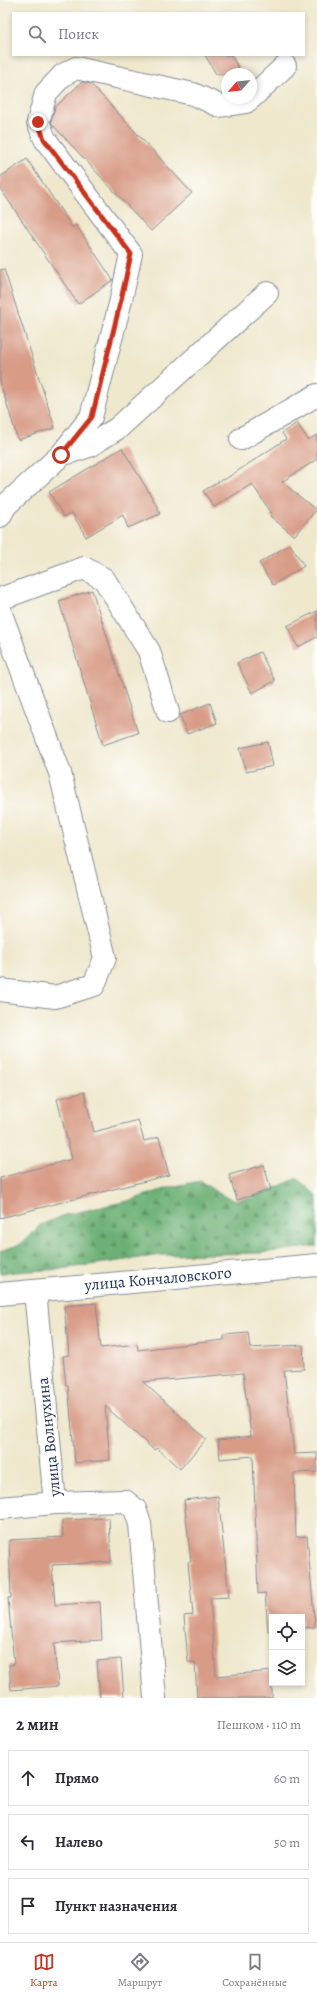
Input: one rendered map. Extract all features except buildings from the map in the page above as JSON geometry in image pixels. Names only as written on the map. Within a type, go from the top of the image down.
[{"type":"street","points":[[257,92],[285,66]]},
{"type":"street","points":[[0,516],[6,505],[61,455],[92,417],[131,254],[44,139],[38,122],[46,93],[63,75],[76,68],[193,94],[220,106],[233,104]]},
{"type":"street","points":[[61,455],[89,446],[118,428],[267,293]]},
{"type":"street","points":[[241,439],[317,395]]},
{"type":"street","points":[[0,598],[84,568],[104,579],[149,651],[168,712]]},
{"type":"street","points":[[0,611],[60,773],[105,958],[94,985],[56,997],[0,990]]},
{"type":"street","name":"улица Кончаловского","points":[[0,1294],[317,1265]]},
{"type":"street","name":"улица Волнухина","points":[[35,1290],[55,1504],[125,1501],[135,1509],[140,1524],[155,1698]]},
{"type":"street","points":[[0,1508],[55,1504]]},
{"type":"green space","points":[[297,1178],[317,1196],[317,1246],[261,1253],[162,1255],[61,1269],[0,1273],[0,1251],[21,1244],[40,1225],[65,1215],[128,1201],[171,1187],[200,1181],[226,1197],[242,1200],[266,1192]]},
{"type":"route","points":[[38,122],[44,139],[131,254],[92,417],[61,455]]}]
